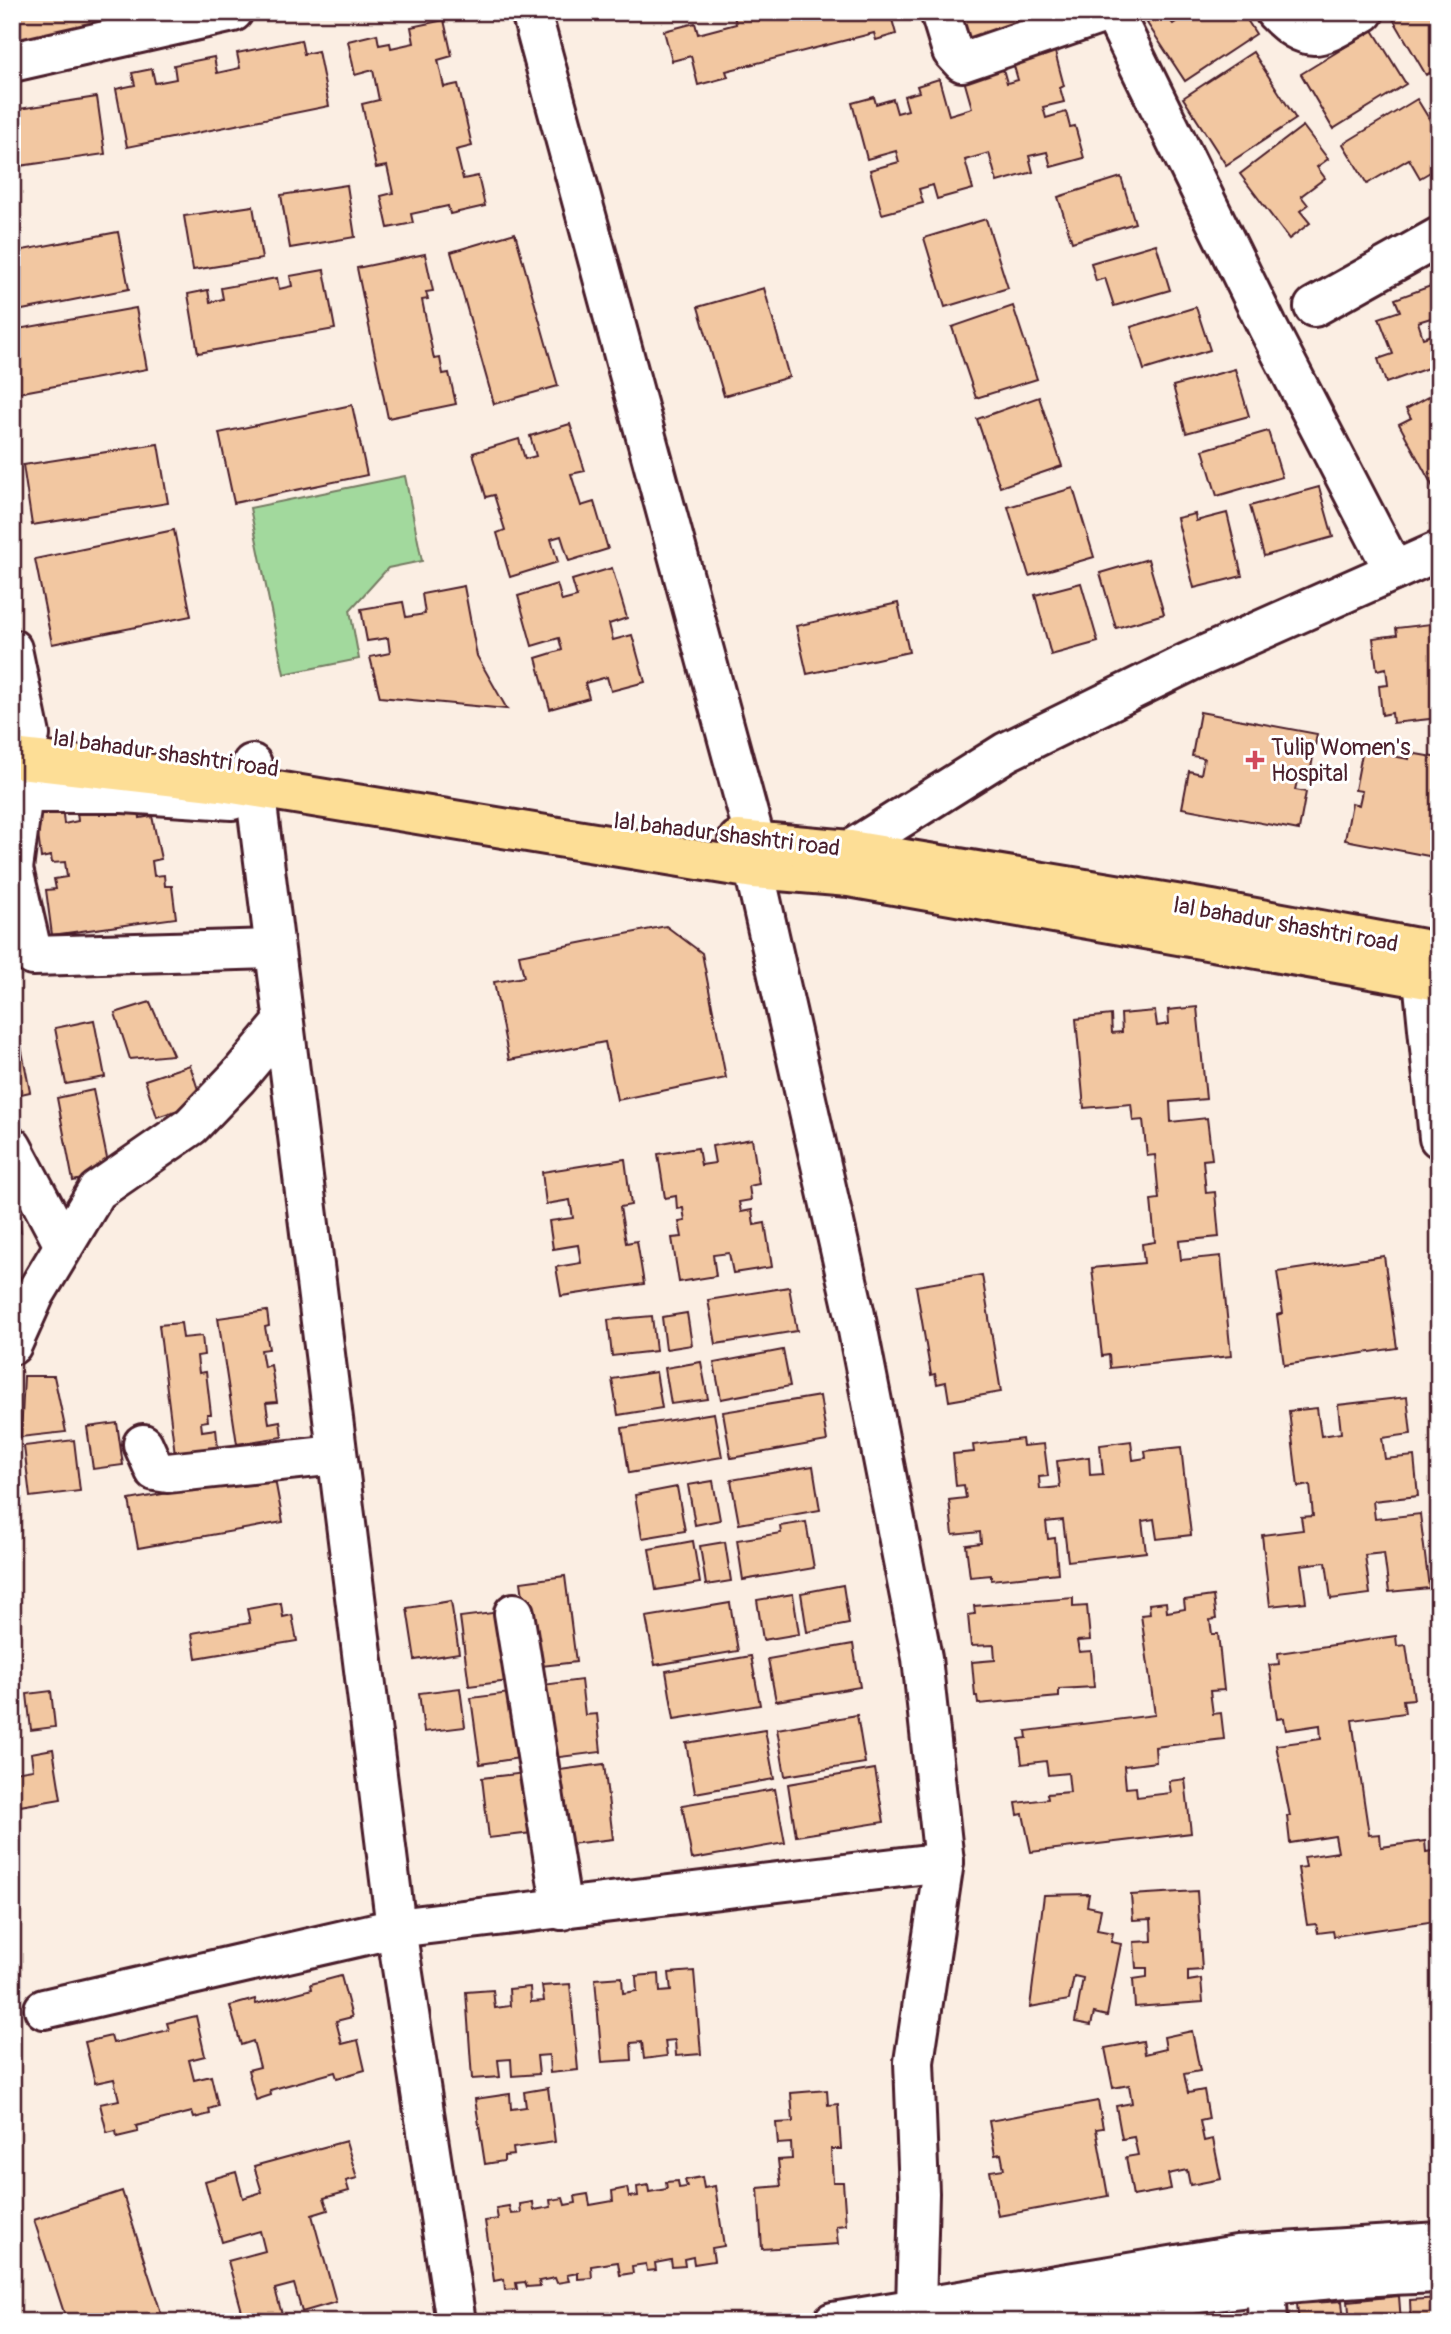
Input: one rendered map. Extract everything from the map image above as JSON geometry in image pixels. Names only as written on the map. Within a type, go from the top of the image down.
[{"type":"main road","name":"lal bahadur shashtri road","points":[[18,742],[253,784],[755,856],[850,850],[1212,910],[1434,970]]},
{"type":"main road","points":[[755,856],[863,880],[1434,970]]},
{"type":"street","points":[[12,62],[233,12]]},
{"type":"street","points":[[531,12],[755,856],[855,1315],[922,1658],[944,1862],[914,2062],[919,2193],[917,2314]]},
{"type":"street","points":[[940,12],[952,51],[962,61],[1111,12],[1267,326],[1394,570]]},
{"type":"street","points":[[1275,12],[1294,31],[1312,36],[1326,33],[1364,12]]},
{"type":"street","points":[[1314,307],[1439,237]]},
{"type":"street","points":[[850,850],[1006,751],[1189,662],[1439,551]]},
{"type":"street","points":[[12,649],[18,742]]},
{"type":"street","points":[[274,949],[33,956],[13,869],[23,793],[123,793],[253,784],[274,949],[336,1455],[396,1928],[456,2322]]},
{"type":"street","points":[[1434,970],[1439,1138]]},
{"type":"street","points":[[12,1345],[35,1294],[97,1191],[191,1126],[238,1077],[283,1023]]},
{"type":"street","points":[[12,1147],[64,1245]]},
{"type":"street","points":[[143,1444],[155,1471],[168,1474],[336,1455]]},
{"type":"street","points":[[514,1613],[562,1910]]},
{"type":"street","points":[[44,2009],[396,1928],[944,1862]]},
{"type":"street","points":[[833,2322],[917,2314],[1237,2255],[1439,2242]]},
{"type":"street","points":[[1003,2322],[1266,2284],[1340,2276],[1439,2273]]},
{"type":"street","points":[[1266,2284],[1268,2322]]},
{"type":"green space","points":[[405,476],[422,561],[388,568],[350,610],[359,659],[284,674],[250,508]]},
{"type":"building","points":[[12,12],[127,12],[128,20],[12,41]]},
{"type":"building","points":[[733,12],[777,12],[776,20],[806,12],[890,12],[896,34],[876,40],[874,33],[726,71],[728,77],[698,85],[691,56],[672,61],[664,31],[695,23],[698,34],[736,24]]},
{"type":"building","points":[[969,12],[1014,12],[1019,26],[969,43],[962,19],[970,16]]},
{"type":"building","points":[[1163,12],[1173,24],[1191,12],[1242,12],[1256,34],[1185,81],[1147,23]]},
{"type":"building","points":[[1389,12],[1439,12],[1439,68],[1426,75]]},
{"type":"building","points":[[444,20],[452,56],[438,60],[444,87],[458,84],[472,146],[456,150],[463,179],[478,176],[485,206],[450,214],[448,206],[411,214],[413,223],[388,228],[381,196],[393,193],[387,166],[376,168],[362,104],[379,100],[373,70],[355,75],[348,41],[377,34],[379,45],[390,43],[391,48],[414,43],[411,27]]},
{"type":"building","points":[[1373,30],[1406,84],[1333,129],[1301,74]]},
{"type":"building","points":[[301,40],[304,54],[318,51],[329,106],[127,147],[116,89],[135,85],[132,73],[152,69],[155,83],[176,79],[174,65],[214,57],[217,73],[240,68],[237,53]]},
{"type":"building","points":[[1054,48],[1064,86],[1060,88],[1064,102],[1043,107],[1046,118],[1066,112],[1070,127],[1075,126],[1084,158],[1051,167],[1047,152],[1029,156],[1033,172],[997,182],[989,153],[965,160],[973,189],[937,199],[933,185],[919,189],[923,203],[882,214],[870,170],[899,162],[896,151],[867,159],[852,103],[874,97],[876,104],[893,99],[897,113],[908,110],[904,96],[919,92],[917,86],[939,79],[949,115],[972,108],[962,73],[1001,62],[1007,83],[1018,80],[1012,59]]},
{"type":"building","points":[[1253,52],[1296,119],[1226,165],[1183,98]]},
{"type":"building","points":[[97,97],[105,154],[12,167],[12,110]]},
{"type":"building","points":[[1417,99],[1439,135],[1439,167],[1420,178],[1409,159],[1367,184],[1343,144]]},
{"type":"building","points":[[1303,126],[1328,159],[1317,167],[1325,178],[1301,196],[1308,205],[1300,211],[1310,223],[1289,239],[1240,174]]},
{"type":"building","points":[[1121,177],[1135,223],[1072,242],[1058,197]]},
{"type":"building","points":[[347,185],[355,237],[290,248],[281,195]]},
{"type":"building","points":[[253,206],[262,259],[193,270],[184,216]]},
{"type":"building","points":[[986,219],[1008,288],[945,307],[924,238]]},
{"type":"building","points":[[118,232],[129,289],[12,312],[12,252]]},
{"type":"building","points":[[515,233],[558,386],[494,404],[451,252]]},
{"type":"building","points":[[1156,244],[1170,290],[1114,306],[1105,278],[1096,281],[1091,263]]},
{"type":"building","points":[[425,254],[433,291],[426,292],[428,299],[422,300],[434,359],[440,358],[443,374],[449,373],[456,404],[388,418],[357,268]]},
{"type":"building","points":[[324,270],[335,329],[198,353],[188,294],[208,290],[210,302],[223,299],[221,288],[277,278],[279,289],[292,286],[290,276]]},
{"type":"building","points":[[1439,283],[1439,364],[1386,383],[1378,359],[1393,354],[1379,318],[1400,311],[1395,299]],"holes":[[[1434,317],[1438,333],[1423,338],[1418,322]]]},
{"type":"building","points":[[764,288],[789,377],[724,396],[698,307]]},
{"type":"building","points":[[1013,306],[1037,379],[976,398],[952,327]]},
{"type":"building","points":[[1196,307],[1210,350],[1144,370],[1131,327]]},
{"type":"building","points":[[136,308],[147,369],[12,394],[12,330]]},
{"type":"building","points":[[1235,369],[1249,416],[1186,433],[1173,386]]},
{"type":"building","points":[[1439,391],[1439,498],[1399,424],[1411,418],[1406,409]]},
{"type":"building","points":[[1039,397],[1062,466],[1000,487],[977,419]]},
{"type":"building","points":[[352,405],[367,475],[234,503],[219,433]]},
{"type":"building","points":[[570,424],[585,471],[571,474],[581,506],[594,502],[608,549],[569,561],[561,536],[551,539],[558,562],[510,577],[497,533],[505,530],[494,495],[486,497],[473,453],[519,439],[525,459],[536,456],[530,436]]},
{"type":"building","points":[[1268,431],[1282,477],[1217,496],[1203,450]]},
{"type":"building","points":[[158,444],[168,503],[32,525],[23,465]]},
{"type":"building","points":[[1319,487],[1333,537],[1264,556],[1250,506]]},
{"type":"building","points":[[1073,488],[1094,557],[1029,576],[1008,507]]},
{"type":"building","points":[[1227,513],[1242,576],[1194,588],[1177,518],[1195,514],[1196,521]]},
{"type":"building","points":[[174,530],[191,616],[52,644],[35,559]]},
{"type":"building","points":[[1148,559],[1164,614],[1116,628],[1100,573]]},
{"type":"building","points":[[612,568],[627,618],[609,624],[613,640],[632,635],[645,682],[611,691],[607,677],[585,683],[589,698],[550,709],[536,658],[562,650],[559,638],[532,646],[518,596],[557,584],[562,601],[577,597],[572,580]]},
{"type":"building","points":[[1081,583],[1098,642],[1051,655],[1035,595]]},
{"type":"building","points":[[464,586],[477,656],[507,709],[380,697],[370,657],[390,653],[388,638],[367,641],[361,609],[403,602],[406,617],[425,614],[422,594]]},
{"type":"building","points":[[898,603],[909,652],[807,674],[796,626]]},
{"type":"building","points":[[1439,623],[1439,718],[1393,723],[1392,713],[1382,715],[1379,686],[1388,685],[1386,668],[1377,670],[1373,638],[1397,635],[1396,628]]},
{"type":"building","points":[[1200,712],[1317,734],[1310,774],[1299,772],[1295,790],[1306,792],[1299,830],[1182,808],[1189,771],[1201,774],[1204,758],[1192,756]]},
{"type":"building","points":[[1364,743],[1394,750],[1392,756],[1409,759],[1410,753],[1439,758],[1439,858],[1345,840],[1352,803],[1359,805],[1362,791],[1355,790]]},
{"type":"building","points":[[76,804],[139,809],[140,818],[152,816],[161,859],[152,861],[154,876],[164,875],[165,886],[172,886],[176,918],[52,935],[46,890],[56,889],[54,879],[67,877],[65,862],[52,863],[51,856],[41,858],[35,809],[62,805],[64,824],[78,821]]},
{"type":"building","points":[[666,926],[702,953],[726,1078],[617,1100],[605,1042],[509,1060],[494,982],[524,977],[519,955]]},
{"type":"building","points":[[150,1002],[173,1055],[130,1059],[115,1013]]},
{"type":"building","points":[[1197,1007],[1206,1099],[1170,1102],[1171,1122],[1207,1118],[1212,1159],[1203,1160],[1206,1193],[1215,1192],[1219,1237],[1179,1241],[1181,1260],[1221,1256],[1231,1356],[1110,1368],[1109,1355],[1102,1356],[1092,1268],[1144,1263],[1142,1244],[1155,1242],[1151,1200],[1159,1199],[1155,1155],[1147,1156],[1143,1120],[1133,1121],[1131,1104],[1084,1108],[1076,1019],[1111,1015],[1112,1033],[1122,1032],[1121,1014],[1155,1011],[1157,1026],[1169,1024],[1168,1010]]},
{"type":"building","points":[[94,1020],[105,1077],[66,1084],[55,1028]]},
{"type":"building","points":[[20,1041],[30,1092],[12,1096],[12,1042]]},
{"type":"building","points":[[190,1065],[202,1102],[157,1117],[145,1080]]},
{"type":"building","points":[[93,1090],[110,1173],[73,1181],[57,1098]]},
{"type":"building","points":[[752,1139],[759,1184],[749,1186],[751,1200],[739,1202],[741,1212],[752,1210],[754,1225],[765,1223],[772,1267],[733,1273],[729,1253],[713,1255],[716,1276],[679,1282],[672,1238],[682,1237],[679,1222],[685,1221],[683,1208],[677,1209],[676,1196],[665,1198],[658,1154],[698,1148],[701,1165],[715,1163],[712,1146]]},
{"type":"building","points":[[625,1159],[631,1205],[620,1207],[626,1243],[637,1241],[644,1284],[561,1296],[556,1267],[581,1263],[578,1245],[553,1249],[549,1221],[573,1218],[570,1200],[546,1204],[542,1172]]},
{"type":"building","points":[[17,1202],[21,1232],[12,1233],[12,1203]]},
{"type":"building","points":[[1384,1256],[1397,1348],[1284,1365],[1277,1315],[1283,1313],[1277,1272]]},
{"type":"building","points":[[982,1275],[1001,1392],[949,1401],[946,1382],[937,1384],[935,1374],[931,1375],[916,1286]]},
{"type":"building","points":[[789,1287],[797,1331],[716,1344],[708,1300]]},
{"type":"building","points":[[267,1311],[269,1326],[265,1327],[269,1349],[261,1350],[264,1367],[271,1365],[277,1402],[266,1403],[269,1423],[280,1421],[282,1437],[237,1444],[218,1318]]},
{"type":"building","points":[[687,1313],[692,1345],[666,1349],[662,1317]]},
{"type":"building","points":[[652,1316],[656,1351],[612,1356],[608,1320]]},
{"type":"building","points":[[181,1323],[183,1338],[202,1336],[204,1355],[197,1356],[199,1373],[206,1372],[211,1414],[207,1414],[208,1421],[201,1422],[202,1431],[216,1429],[218,1449],[175,1454],[159,1325]]},
{"type":"building","points":[[783,1350],[790,1386],[721,1399],[714,1363]]},
{"type":"building","points":[[701,1362],[708,1399],[671,1404],[665,1368]]},
{"type":"building","points":[[656,1372],[662,1408],[618,1415],[612,1379]]},
{"type":"building","points":[[24,1376],[54,1376],[66,1432],[21,1437]]},
{"type":"building","points":[[820,1396],[827,1441],[731,1458],[723,1412]]},
{"type":"building","points":[[1407,1397],[1411,1434],[1382,1438],[1385,1459],[1414,1456],[1418,1496],[1373,1501],[1375,1519],[1420,1514],[1429,1588],[1389,1592],[1384,1553],[1365,1555],[1370,1594],[1331,1599],[1326,1562],[1301,1565],[1306,1602],[1270,1606],[1262,1535],[1303,1530],[1301,1517],[1313,1516],[1310,1485],[1298,1487],[1289,1411],[1317,1408],[1321,1436],[1341,1433],[1338,1405]]},
{"type":"building","points":[[714,1413],[722,1457],[629,1473],[622,1428]]},
{"type":"building","points":[[117,1423],[123,1465],[93,1469],[87,1427]]},
{"type":"building","points":[[1022,1439],[1023,1446],[1044,1444],[1048,1476],[1039,1477],[1040,1489],[1060,1487],[1057,1461],[1089,1457],[1090,1475],[1103,1474],[1100,1445],[1131,1441],[1133,1460],[1146,1458],[1145,1451],[1181,1447],[1191,1535],[1157,1539],[1154,1519],[1142,1521],[1146,1552],[1068,1561],[1063,1520],[1046,1522],[1048,1539],[1055,1538],[1058,1573],[991,1580],[991,1575],[970,1577],[966,1545],[981,1543],[980,1532],[953,1535],[949,1500],[966,1498],[964,1485],[956,1486],[953,1454],[974,1452],[973,1445]]},
{"type":"building","points":[[74,1440],[80,1491],[30,1497],[24,1446]]},
{"type":"building","points":[[813,1466],[820,1510],[739,1524],[731,1480]]},
{"type":"building","points":[[274,1474],[283,1522],[138,1548],[129,1500]]},
{"type":"building","points":[[713,1481],[720,1520],[695,1525],[688,1485]]},
{"type":"building","points":[[677,1487],[685,1531],[642,1538],[635,1495]]},
{"type":"building","points":[[806,1522],[814,1568],[743,1580],[737,1540],[781,1533],[780,1526]]},
{"type":"building","points":[[693,1541],[700,1583],[656,1590],[649,1549]]},
{"type":"building","points":[[725,1542],[731,1581],[706,1585],[700,1546]]},
{"type":"building","points":[[565,1576],[576,1662],[533,1667],[521,1582]]},
{"type":"building","points":[[843,1585],[849,1624],[807,1632],[801,1593]]},
{"type":"building","points":[[793,1594],[799,1634],[763,1640],[757,1600]]},
{"type":"building","points":[[1213,1596],[1216,1619],[1210,1620],[1212,1634],[1218,1634],[1224,1690],[1210,1691],[1213,1714],[1221,1713],[1224,1739],[1155,1747],[1156,1762],[1124,1766],[1126,1788],[1136,1787],[1137,1797],[1171,1793],[1169,1781],[1185,1779],[1191,1833],[1031,1852],[1023,1814],[1018,1815],[1016,1803],[1048,1799],[1047,1794],[1070,1792],[1068,1773],[1048,1775],[1046,1761],[1022,1764],[1019,1739],[1027,1738],[1026,1731],[1155,1715],[1141,1615],[1150,1614],[1149,1604],[1166,1602],[1167,1612],[1185,1609],[1184,1600]]},
{"type":"building","points":[[1073,1598],[1073,1607],[1087,1606],[1090,1640],[1077,1641],[1079,1652],[1091,1651],[1094,1687],[1059,1689],[1059,1697],[978,1704],[972,1662],[995,1660],[994,1645],[971,1646],[968,1615],[975,1614],[974,1606]]},
{"type":"building","points":[[451,1601],[459,1653],[415,1660],[407,1608]]},
{"type":"building","points":[[281,1603],[283,1617],[292,1615],[297,1641],[196,1658],[192,1633],[250,1623],[247,1609]]},
{"type":"building","points":[[730,1603],[738,1651],[655,1665],[646,1617]]},
{"type":"building","points":[[508,1611],[517,1680],[469,1686],[460,1617]]},
{"type":"building","points":[[1396,1636],[1397,1646],[1406,1645],[1414,1699],[1403,1700],[1405,1713],[1352,1720],[1369,1835],[1380,1834],[1381,1847],[1425,1841],[1426,1852],[1432,1851],[1439,1899],[1439,1908],[1435,1909],[1436,1921],[1334,1936],[1333,1931],[1318,1933],[1316,1924],[1307,1925],[1298,1868],[1306,1867],[1304,1857],[1338,1852],[1335,1836],[1290,1843],[1287,1816],[1290,1816],[1276,1745],[1321,1739],[1320,1725],[1286,1730],[1284,1718],[1277,1719],[1269,1665],[1279,1664],[1278,1653]]},
{"type":"building","points":[[853,1644],[860,1687],[776,1701],[768,1659]]},
{"type":"building","points":[[751,1656],[760,1705],[674,1719],[666,1671]]},
{"type":"building","points":[[581,1680],[585,1715],[597,1714],[601,1752],[544,1759],[535,1686]]},
{"type":"building","points":[[460,1688],[465,1727],[424,1732],[419,1693]]},
{"type":"building","points":[[51,1691],[55,1727],[31,1730],[27,1694]]},
{"type":"building","points":[[517,1692],[526,1757],[480,1764],[471,1698]]},
{"type":"building","points":[[857,1715],[865,1763],[785,1776],[777,1729]]},
{"type":"building","points":[[765,1730],[774,1779],[695,1793],[686,1743]]},
{"type":"building","points":[[53,1749],[61,1799],[20,1806],[14,1772],[33,1769],[31,1753]]},
{"type":"building","points":[[604,1764],[613,1839],[554,1846],[545,1772]]},
{"type":"building","points":[[875,1769],[884,1822],[796,1836],[788,1784]]},
{"type":"building","points":[[533,1772],[540,1832],[489,1838],[482,1778]]},
{"type":"building","points":[[775,1789],[785,1843],[692,1859],[682,1805]]},
{"type":"building","points":[[1197,1891],[1202,1970],[1188,1971],[1188,1981],[1201,1979],[1203,2002],[1135,2007],[1133,1979],[1147,1977],[1147,1968],[1136,1968],[1134,1942],[1152,1941],[1151,1919],[1133,1920],[1131,1895]]},
{"type":"building","points":[[1089,1894],[1087,1906],[1101,1909],[1097,1930],[1113,1933],[1111,1942],[1121,1944],[1107,2016],[1094,2013],[1091,2025],[1075,2022],[1083,1978],[1074,1976],[1069,2000],[1030,2007],[1044,1895]]},
{"type":"building","points":[[694,1971],[701,2054],[676,2056],[675,2040],[665,2041],[667,2056],[644,2059],[642,2042],[631,2043],[632,2060],[602,2062],[595,1979],[622,1977],[623,1993],[637,1991],[636,1976],[659,1974],[660,1992],[671,1991],[669,1973]]},
{"type":"building","points":[[341,1976],[352,2017],[336,2021],[342,2044],[358,2040],[365,2070],[337,2078],[335,2072],[270,2090],[271,2095],[256,2100],[248,2070],[260,2067],[253,2041],[241,2045],[230,2006],[255,1999],[256,2004],[312,1989],[311,1984]]},
{"type":"building","points":[[570,1984],[578,2070],[550,2073],[549,2055],[537,2056],[539,2074],[512,2076],[511,2059],[498,2060],[500,2077],[472,2079],[466,1992],[493,1990],[495,2008],[510,2006],[509,1989],[530,1987],[531,2002],[544,2001],[542,1986]]},
{"type":"building","points":[[196,2016],[205,2056],[189,2060],[194,2080],[211,2076],[218,2106],[209,2109],[210,2114],[194,2118],[192,2112],[136,2126],[138,2132],[117,2137],[116,2131],[107,2133],[100,2104],[119,2100],[114,2079],[95,2083],[85,2042],[111,2036],[113,2043],[169,2030],[167,2023]]},
{"type":"building","points":[[1192,2031],[1200,2071],[1184,2074],[1188,2093],[1204,2090],[1209,2119],[1200,2121],[1204,2141],[1213,2139],[1221,2179],[1190,2185],[1187,2170],[1168,2174],[1171,2189],[1133,2196],[1126,2157],[1138,2155],[1134,2137],[1122,2139],[1116,2106],[1132,2103],[1129,2085],[1113,2088],[1105,2048],[1143,2041],[1145,2054],[1166,2049],[1164,2037]]},
{"type":"building","points":[[548,2088],[555,2142],[513,2148],[514,2155],[504,2156],[504,2161],[485,2164],[475,2099],[510,2094],[511,2109],[526,2107],[524,2092]]},
{"type":"building","points":[[827,2090],[828,2105],[838,2104],[841,2149],[831,2149],[833,2182],[843,2182],[846,2225],[836,2226],[838,2244],[762,2249],[758,2188],[781,2186],[778,2160],[792,2159],[791,2143],[778,2144],[776,2123],[793,2122],[791,2093]]},
{"type":"building","points":[[1098,2101],[1103,2128],[1096,2129],[1108,2196],[998,2216],[990,2171],[1004,2169],[1001,2154],[995,2155],[989,2121]]},
{"type":"building","points":[[346,2141],[357,2178],[346,2181],[349,2191],[324,2198],[328,2210],[312,2215],[336,2302],[302,2312],[294,2284],[275,2289],[283,2318],[268,2322],[245,2322],[228,2261],[265,2251],[260,2231],[222,2242],[205,2181],[236,2172],[243,2198],[262,2192],[254,2166]]},
{"type":"building","points":[[702,2177],[704,2188],[715,2186],[724,2246],[712,2248],[714,2261],[694,2264],[693,2257],[684,2259],[685,2266],[672,2267],[671,2260],[655,2263],[656,2270],[647,2271],[646,2264],[632,2266],[633,2273],[620,2275],[618,2262],[591,2266],[592,2278],[578,2279],[578,2273],[567,2275],[569,2281],[557,2283],[555,2278],[539,2281],[540,2286],[527,2287],[525,2282],[516,2283],[517,2289],[505,2290],[504,2279],[494,2281],[485,2221],[498,2219],[496,2208],[509,2206],[511,2214],[521,2213],[520,2204],[533,2202],[534,2210],[551,2207],[550,2200],[563,2198],[565,2205],[576,2203],[575,2196],[588,2194],[590,2205],[613,2201],[612,2191],[627,2188],[629,2197],[638,2196],[637,2187],[648,2185],[649,2192],[667,2189],[666,2182],[678,2181],[679,2188],[687,2187],[685,2180]]},
{"type":"building","points":[[122,2191],[164,2322],[67,2322],[34,2220]]},
{"type":"building","points":[[1399,2296],[1401,2322],[1350,2322],[1348,2301]]},
{"type":"building","points":[[1439,2298],[1439,2322],[1411,2322],[1410,2300]]},
{"type":"building","points":[[1342,2301],[1344,2322],[1299,2322],[1297,2304]]},
{"type":"place","name":"Tulip Women's Hospital","points":[[1255,760]]}]
